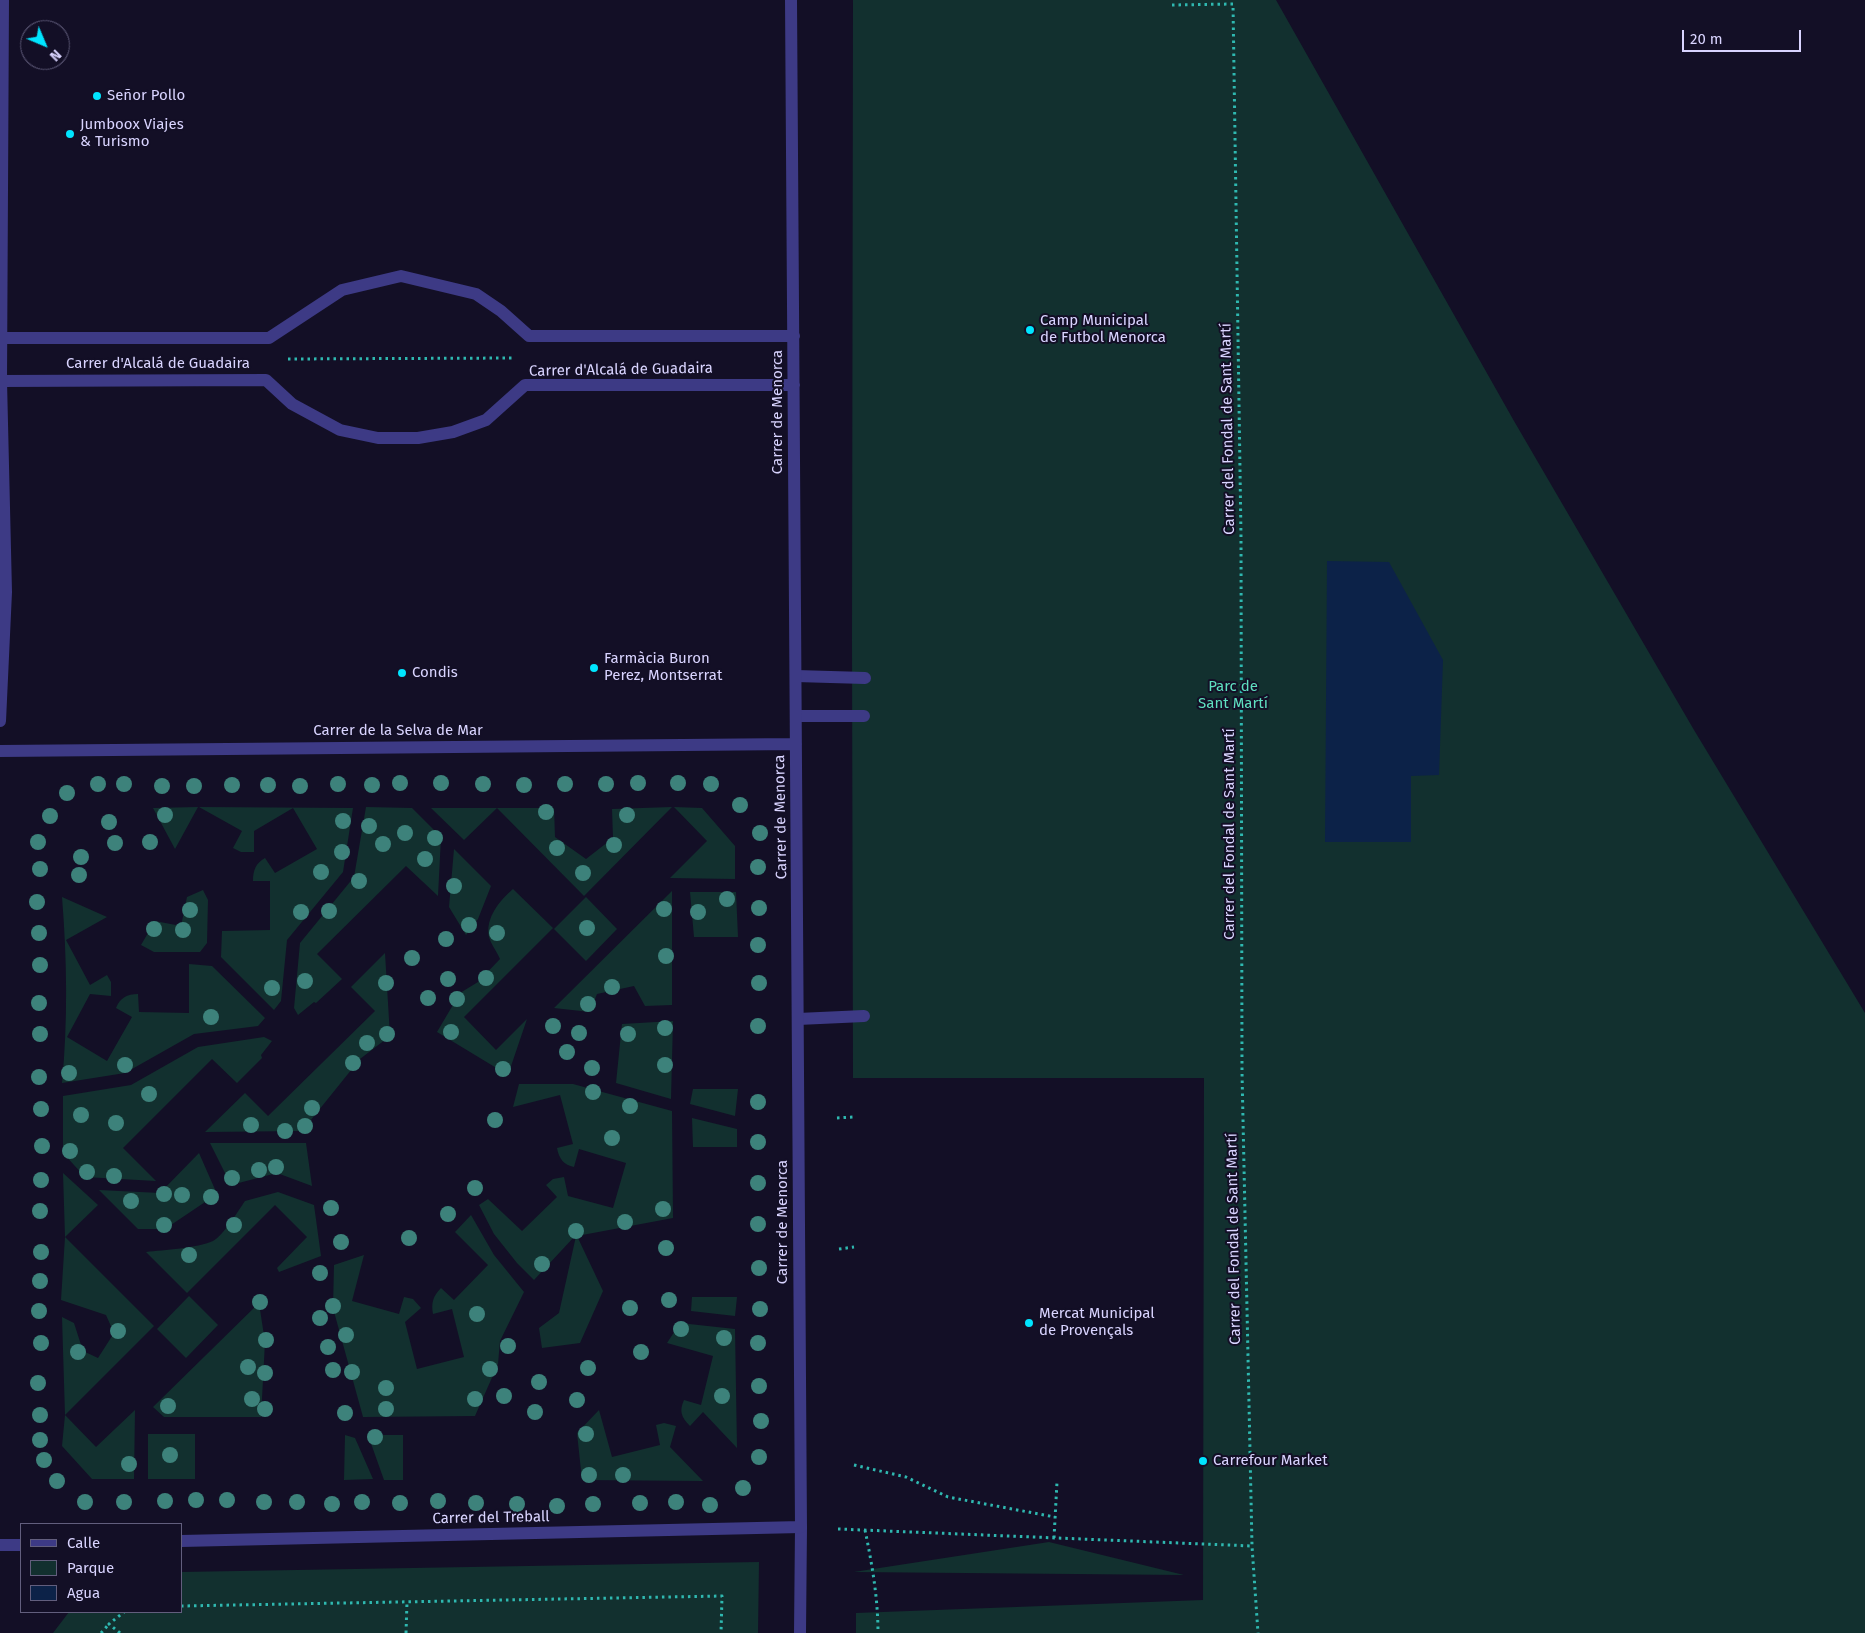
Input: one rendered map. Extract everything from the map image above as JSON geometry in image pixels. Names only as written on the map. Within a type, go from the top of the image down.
[{"type":"street","points":[[0,721],[6,592],[0,381],[3,0]]},
{"type":"street","name":"Carrer de Menorca","points":[[792,0],[802,1527],[800,1633]]},
{"type":"street","name":"Carrer d'Alcalá de Guadaira","points":[[0,338],[269,338],[342,290],[401,276],[476,294],[501,311],[529,336],[794,336]]},
{"type":"street","name":"Carrer d'Alcalá de Guadaira","points":[[0,381],[266,380],[292,404],[340,430],[378,438],[418,438],[453,432],[486,420],[525,385],[794,385]]},
{"type":"street","points":[[796,676],[865,678]]},
{"type":"street","points":[[796,716],[864,716]]},
{"type":"street","name":"Carrer de la Selva de Mar","points":[[0,751],[796,744]]},
{"type":"street","points":[[798,1019],[864,1016]]},
{"type":"street","name":"Carrer del Treball","points":[[182,1542],[802,1527]]},
{"type":"street","points":[[0,1545],[20,1545]]},
{"type":"path","name":"Carrer del Fondal de Sant Martí","points":[[1172,5],[1233,4],[1241,537],[1242,1072],[1252,1546],[1258,1633]]},
{"type":"path","name":"Carrer d'Alcalá de Guadaira","points":[[287,359],[514,358]]},
{"type":"path","points":[[837,1118],[853,1117]]},
{"type":"path","points":[[839,1248],[854,1247]]},
{"type":"path","points":[[854,1465],[906,1477],[948,1497],[1056,1517]]},
{"type":"path","points":[[1054,1538],[1057,1482]]},
{"type":"path","points":[[838,1528],[1252,1546]]},
{"type":"path","points":[[865,1530],[873,1571],[878,1612],[878,1633]]},
{"type":"path","points":[[182,1606],[722,1596],[721,1633]]},
{"type":"path","points":[[406,1633],[407,1602]]},
{"type":"path","points":[[101,1633],[118,1613]]},
{"type":"path","points":[[109,1624],[123,1613]]},
{"type":"path","points":[[109,1624],[120,1633]]},
{"type":"green space","name":"Parc de Sant Martí","points":[[853,0],[1276,0],[1514,421],[1694,730],[1865,1013],[1865,1633],[856,1633],[856,1613],[1203,1600],[1204,1078],[853,1078]]},
{"type":"green space","points":[[198,807],[175,849],[153,808]]},
{"type":"green space","points":[[199,807],[353,808],[343,872],[287,940],[281,1001],[274,1010],[221,957],[222,931],[270,930],[270,881],[253,881],[256,867],[265,858],[275,873],[317,849],[293,808],[254,831],[254,852],[241,852],[233,848],[242,831]]},
{"type":"green space","points":[[366,807],[412,808],[441,837],[438,896],[406,866],[317,954],[342,979],[316,1003],[314,1002],[298,1015],[294,1008],[300,943],[354,877]]},
{"type":"green space","points":[[672,807],[584,896],[497,808],[554,808],[555,837],[586,859],[613,838],[612,809]]},
{"type":"green space","points":[[674,807],[702,808],[735,846],[735,879],[670,878],[707,841]]},
{"type":"green space","points":[[431,808],[497,808],[464,840]]},
{"type":"green space","points":[[454,849],[491,886],[478,919],[466,935],[449,907]]},
{"type":"green space","points":[[513,889],[553,928],[464,1017],[496,1050],[527,1019],[508,1075],[437,1032],[460,993],[478,982],[500,959],[489,937],[489,923],[491,916],[503,898]]},
{"type":"green space","points":[[203,890],[208,900],[207,943],[200,952],[154,952],[141,945],[155,921],[181,926],[187,897]]},
{"type":"green space","points":[[672,891],[672,1005],[645,1006],[634,986],[597,994],[590,1012],[554,1008]]},
{"type":"green space","points":[[690,892],[736,892],[738,937],[694,937]]},
{"type":"green space","points":[[62,897],[107,917],[66,940],[90,985],[107,975],[111,982],[111,996],[90,994],[67,1037],[107,1061],[132,1017],[116,1008],[124,997],[138,994],[139,1012],[189,1013],[189,964],[212,966],[265,1018],[258,1026],[194,1034],[125,1073],[62,1083],[66,990]]},
{"type":"green space","points":[[586,897],[617,929],[586,961],[554,929]]},
{"type":"green space","points":[[385,953],[390,1036],[360,1059],[302,1131],[205,1132],[245,1093],[268,1116],[375,1011],[351,987]]},
{"type":"green space","points":[[673,1021],[671,1099],[616,1083],[622,1024]]},
{"type":"green space","points":[[264,1037],[272,1041],[261,1055],[262,1058],[237,1083],[212,1059],[123,1148],[156,1181],[85,1177],[63,1153],[63,1096],[131,1085],[198,1047]]},
{"type":"green space","points":[[519,1084],[573,1084],[672,1111],[673,1218],[577,1236],[603,1291],[580,1343],[542,1348],[539,1328],[559,1313],[576,1236],[534,1280],[517,1263],[494,1234],[479,1205],[488,1199],[522,1231],[557,1197],[546,1185],[553,1179],[564,1177],[568,1196],[613,1208],[626,1163],[579,1149],[574,1167],[567,1165],[559,1155],[557,1148],[573,1144],[560,1095],[513,1107]]},
{"type":"green space","points":[[693,1089],[738,1089],[735,1116],[690,1104]]},
{"type":"green space","points":[[692,1118],[737,1129],[737,1147],[693,1147]]},
{"type":"green space","points":[[210,1143],[306,1143],[312,1186],[277,1173],[231,1185]]},
{"type":"green space","points":[[199,1153],[217,1194],[165,1229],[138,1229],[99,1190],[160,1193]]},
{"type":"green space","points":[[63,1173],[98,1205],[65,1237]]},
{"type":"green space","points":[[278,1192],[314,1205],[321,1256],[279,1272],[277,1268],[307,1237],[275,1205],[187,1293],[146,1252],[190,1247],[213,1241],[226,1229],[245,1201]]},
{"type":"green space","points":[[471,1215],[494,1255],[524,1292],[500,1341],[498,1364],[475,1416],[363,1417],[333,1308],[334,1265],[364,1255],[352,1301],[399,1314],[404,1297],[413,1299],[421,1308],[405,1322],[417,1369],[464,1357],[452,1309],[433,1314],[432,1306],[434,1297],[441,1288],[454,1300],[488,1265],[455,1232]]},
{"type":"green space","points":[[65,1237],[154,1326],[65,1415],[62,1317],[74,1323],[83,1351],[98,1358],[114,1333],[106,1315],[61,1300]]},
{"type":"green space","points":[[189,1296],[218,1325],[186,1358],[157,1329]]},
{"type":"green space","points":[[692,1297],[737,1297],[735,1316],[691,1311]]},
{"type":"green space","points":[[259,1303],[265,1342],[261,1417],[164,1417],[153,1407]]},
{"type":"green space","points":[[680,1323],[735,1329],[737,1448],[703,1412],[690,1426],[683,1417],[681,1411],[684,1400],[701,1405],[713,1356],[667,1343]]},
{"type":"green space","points":[[135,1410],[134,1479],[92,1479],[62,1446],[65,1415],[96,1447]]},
{"type":"green space","points":[[599,1410],[612,1457],[660,1445],[656,1425],[664,1423],[676,1426],[670,1447],[703,1481],[582,1480],[577,1433]]},
{"type":"green space","points":[[148,1434],[195,1434],[195,1479],[148,1479]]},
{"type":"green space","points":[[345,1435],[355,1438],[373,1479],[344,1480]]},
{"type":"green space","points":[[368,1435],[403,1435],[403,1480],[384,1480]]},
{"type":"green space","points":[[1049,1542],[1184,1575],[854,1572],[873,1569]]},
{"type":"green space","points":[[759,1562],[758,1633],[53,1633],[68,1613],[182,1613],[182,1572]]},
{"type":"water","points":[[1327,561],[1389,562],[1443,660],[1439,775],[1411,776],[1411,842],[1325,842]]},
{"type":"place","name":"Señor Pollo","points":[[97,96]]},
{"type":"place","name":"Jumboox Viajes & Turismo","points":[[70,134]]},
{"type":"place","name":"Camp Municipal de Futbol Menorca","points":[[1030,330]]},
{"type":"place","name":"Farmàcia Buron Perez, Montserrat","points":[[594,668]]},
{"type":"place","name":"Condis","points":[[402,673]]},
{"type":"place","name":"Mercat Municipal de Provençals","points":[[1029,1323]]},
{"type":"place","name":"Carrefour Market","points":[[1203,1461]]}]
